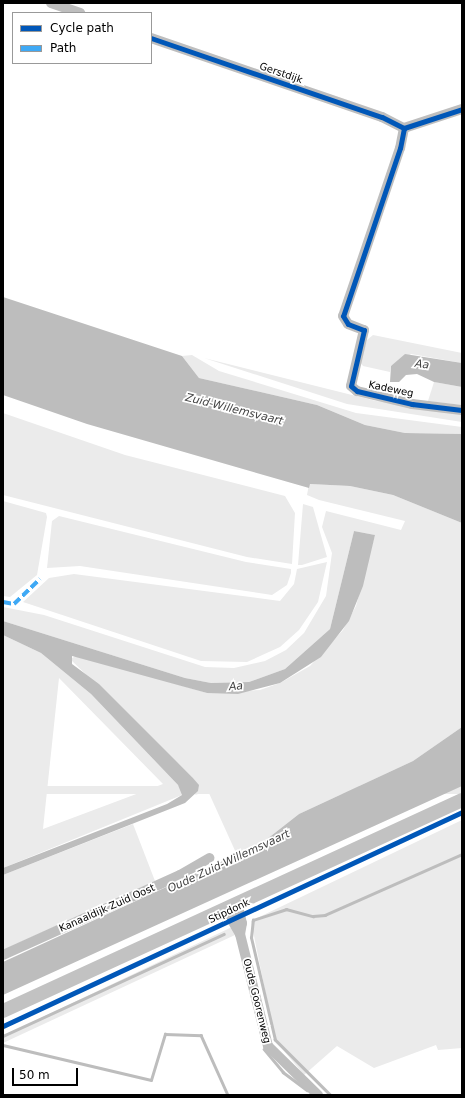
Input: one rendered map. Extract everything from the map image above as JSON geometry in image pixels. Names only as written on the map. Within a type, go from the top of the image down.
[{"type":"main road","name":"Stipdonk","points":[[3,1011],[462,800]]},
{"type":"street","points":[[51,3],[77,12]]},
{"type":"street","name":"Gerstdijk","points":[[152,38],[382,117],[404,128]]},
{"type":"street","points":[[404,128],[462,109]]},
{"type":"street","name":"Kadeweg","points":[[404,128],[400,148],[343,316],[348,324],[364,330],[351,386],[357,391],[412,404],[462,410]]},
{"type":"street","name":"Kanaaldijk Zuid Oost","points":[[3,955],[180,875],[210,858]]},
{"type":"street","name":"Oude Goorenweg","points":[[231,905],[242,923],[240,934],[268,1046],[318,1095]]},
{"type":"shaded area","points":[[373,335],[462,353],[462,363],[411,354],[391,366],[390,372],[363,366],[360,362],[367,340]]},
{"type":"shaded area","points":[[192,355],[219,371],[356,413],[462,427],[462,434],[405,433],[365,425],[317,405],[199,378],[182,356]]},
{"type":"shaded area","points":[[204,358],[376,401],[462,412],[462,422],[347,404]]},
{"type":"shaded area","points":[[434,382],[462,387],[462,405],[428,401]]},
{"type":"shaded area","points":[[3,413],[125,455],[285,496],[295,513],[292,564],[247,557],[3,495]]},
{"type":"shaded area","points":[[309,484],[350,486],[393,495],[462,523],[462,727],[413,761],[299,814],[262,843],[237,855],[208,791],[195,795],[198,791],[192,777],[70,659],[78,655],[207,693],[260,690],[280,683],[310,666],[343,630],[356,606],[375,535],[354,531],[330,629],[285,669],[249,682],[211,683],[185,678],[3,621],[3,607],[44,615],[205,667],[234,668],[265,661],[286,650],[304,633],[326,596],[332,553],[322,527],[326,511],[401,530],[405,521],[319,500],[307,495]]},
{"type":"shaded area","points":[[3,501],[46,513],[47,517],[37,575],[10,597],[3,596]]},
{"type":"shaded area","points":[[303,504],[313,507],[327,557],[298,565]]},
{"type":"shaded area","points":[[59,516],[246,562],[291,569],[291,573],[287,585],[272,595],[80,566],[47,568],[52,521]]},
{"type":"shaded area","points":[[327,562],[318,602],[299,630],[280,647],[247,662],[201,661],[23,602],[49,578],[74,574],[280,601],[294,584],[297,569]]},
{"type":"shaded area","points":[[3,635],[41,653],[91,694],[178,785],[182,795],[3,868]],"holes":[[[59,678],[163,784],[43,829]]]},
{"type":"shaded area","points":[[3,786],[462,786],[462,794],[3,794]]},
{"type":"shaded area","points":[[462,820],[462,1048],[438,1050],[436,1045],[374,1068],[337,1046],[304,1075],[275,1040],[251,921]]},
{"type":"shaded area","points":[[133,824],[155,881],[3,950],[3,875]]},
{"type":"shaded area","points":[[232,927],[235,935],[3,1043],[3,1036]]},
{"type":"water","name":"Zuid-Willemsvaart","points":[[3,297],[182,356],[199,378],[317,405],[365,425],[405,433],[462,434],[462,523],[393,495],[350,486],[310,484],[309,488],[87,424],[3,395]]},
{"type":"water","name":"Aa","points":[[405,354],[462,363],[462,387],[434,382],[417,374],[406,375],[399,382],[390,382],[391,366]]},
{"type":"water","name":"Aa","points":[[354,531],[375,535],[363,586],[349,621],[321,657],[280,683],[238,694],[207,693],[72,656],[72,664],[99,684],[192,777],[199,785],[198,791],[185,803],[3,875],[3,868],[167,804],[182,795],[178,785],[91,694],[41,653],[3,635],[3,621],[185,678],[211,683],[249,682],[285,669],[330,629]]},
{"type":"water","name":"Oude Zuid-Willemsvaart","points":[[462,727],[462,786],[3,995],[3,962],[262,843],[299,814],[413,761]]},
{"type":"waterway","points":[[330,1095],[275,1040],[251,938],[253,920],[286,909],[313,916],[325,915],[462,854]]},
{"type":"waterway","points":[[3,1036],[224,934]]},
{"type":"waterway","points":[[3,1045],[151,1080],[165,1034],[201,1035],[228,1095]]},
{"type":"waterway","points":[[264,1049],[283,1072],[307,1090]]},
{"type":"marked path","points":[[3,602],[14,604],[40,579]]},
{"type":"cycle path","points":[[152,38],[382,117],[404,128],[462,109]]},
{"type":"cycle path","points":[[404,128],[400,148],[343,316],[348,324],[364,330],[351,386],[357,391],[412,404],[462,410]]},
{"type":"cycle path","points":[[3,1026],[462,812]]}]
